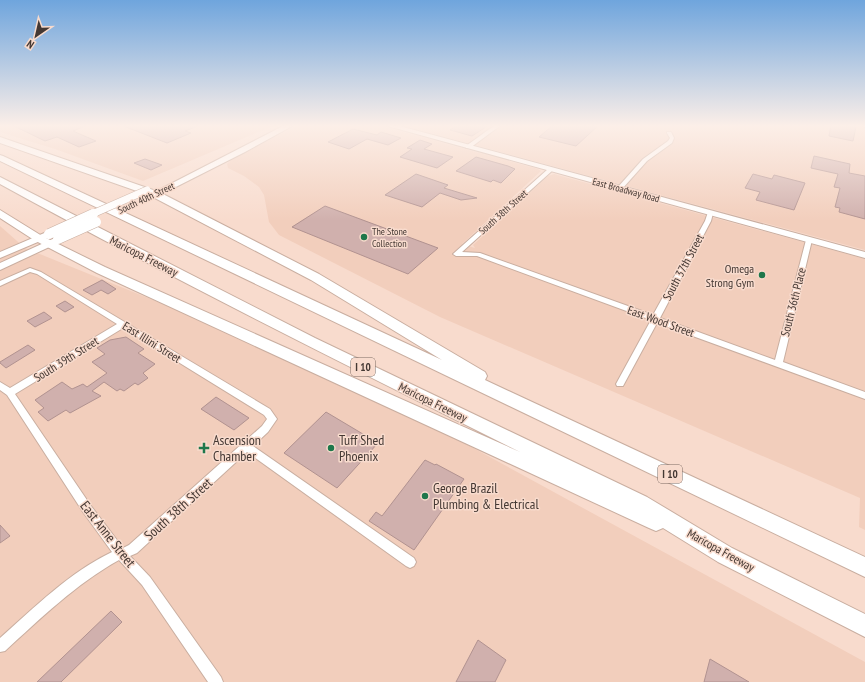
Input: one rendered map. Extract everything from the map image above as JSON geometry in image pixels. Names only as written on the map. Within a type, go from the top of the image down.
[{"type":"highway","points":[[49,157],[151,192],[315,277],[545,415]]},
{"type":"highway","name":"Maricopa Freeway","points":[[0,158],[865,567]]},
{"type":"highway","name":"Maricopa Freeway","points":[[0,180],[64,215],[310,341],[640,503],[725,554],[865,626]]},
{"type":"highway","points":[[0,213],[38,238],[52,239],[111,275],[725,554]]},
{"type":"main road","name":"South 40th Street","points":[[0,267],[52,239],[222,157]]},
{"type":"main road","name":"South 40th Street","points":[[151,192],[229,157]]},
{"type":"main road","name":"East Broadway Road","points":[[503,157],[865,255]]},
{"type":"main road","points":[[0,255],[38,238]]},
{"type":"street","points":[[620,188],[649,157]]},
{"type":"street","name":"South 38th Street","points":[[456,254],[550,170]]},
{"type":"street","name":"South 37th Street","points":[[620,384],[708,221],[710,213]]},
{"type":"street","name":"South 36th Place","points":[[778,364],[809,240]]},
{"type":"street","name":"East Wood Street","points":[[456,254],[478,254],[865,396]]},
{"type":"street","name":"East Illini Street","points":[[0,284],[30,270],[39,273],[267,412],[272,419]]},
{"type":"street","name":"South 39th Street","points":[[10,393],[123,324]]},
{"type":"street","name":"East Anne Street","points":[[0,385],[10,393],[87,509],[120,553],[146,581],[216,682]]},
{"type":"street","name":"South 38th Street","points":[[0,646],[70,586],[107,560],[120,553],[133,549],[265,429],[272,419]]},
{"type":"street","points":[[246,446],[410,562]]},
{"type":"shaded area","points":[[77,157],[200,157],[143,181]]},
{"type":"shaded area","points":[[237,157],[494,157],[541,171],[462,244],[475,248],[473,245],[548,176],[554,174],[865,259],[865,530],[859,527],[860,498],[440,317],[279,235],[269,222],[264,195],[259,187],[244,176],[228,168],[227,164]]},
{"type":"shaded area","points":[[519,157],[865,157],[865,250]]},
{"type":"shaded area","points":[[0,226],[25,248],[345,378],[865,662],[865,682],[0,682]]},
{"type":"building","points":[[400,157],[452,157],[453,157],[437,168]]},
{"type":"building","points":[[476,157],[515,169],[501,183],[493,180],[491,182],[456,171]]},
{"type":"building","points":[[814,157],[818,157],[850,164],[849,173],[865,176],[865,219],[839,212],[840,208],[835,207],[840,188],[834,187],[838,174],[811,168]]},
{"type":"building","points":[[145,159],[162,165],[151,170],[134,163]]},
{"type":"building","points":[[416,174],[448,185],[444,188],[477,198],[461,200],[440,193],[422,207],[385,195]]},
{"type":"building","points":[[753,174],[772,179],[774,175],[805,183],[794,210],[756,200],[760,192],[745,188]]},
{"type":"building","name":"The Stone Collection","points":[[325,206],[438,248],[408,274],[292,227]]},
{"type":"building","points":[[102,280],[116,289],[108,294],[101,290],[92,295],[83,290]]},
{"type":"building","points":[[65,301],[74,307],[65,312],[56,306]]},
{"type":"building","points":[[44,312],[52,318],[35,327],[27,321]]},
{"type":"building","points":[[126,337],[144,349],[138,353],[155,364],[143,373],[148,378],[138,385],[135,383],[124,391],[120,389],[117,391],[104,382],[92,391],[101,396],[70,413],[66,410],[48,421],[38,412],[44,408],[35,400],[62,382],[72,389],[83,384],[87,387],[107,373],[92,362],[105,354],[97,348],[110,340]]},
{"type":"building","points":[[28,345],[35,350],[6,368],[0,363],[0,362]]},
{"type":"building","points":[[216,397],[249,418],[234,430],[201,409]]},
{"type":"building","name":"Tuff Shed Phoenix","points":[[326,412],[378,443],[337,488],[284,453]]},
{"type":"building","name":"George Brazil Plumbing & Electrical","points":[[425,460],[435,465],[436,464],[464,479],[414,550],[369,521],[376,512],[382,516]]},
{"type":"building","points":[[0,525],[10,536],[0,543]]},
{"type":"building","points":[[111,611],[122,622],[61,682],[37,682]]},
{"type":"building","points":[[478,640],[506,660],[495,682],[456,682]]},
{"type":"building","points":[[710,659],[749,682],[704,682]]},
{"type":"place","name":"The Stone Collection","points":[[364,237]]},
{"type":"place","name":"Omega Strong Gym","points":[[762,275]]},
{"type":"place","name":"Ascension Chamber","points":[[204,448]]},
{"type":"place","name":"Tuff Shed Phoenix","points":[[331,448]]},
{"type":"place","name":"George Brazil Plumbing & Electrical","points":[[425,496]]}]
